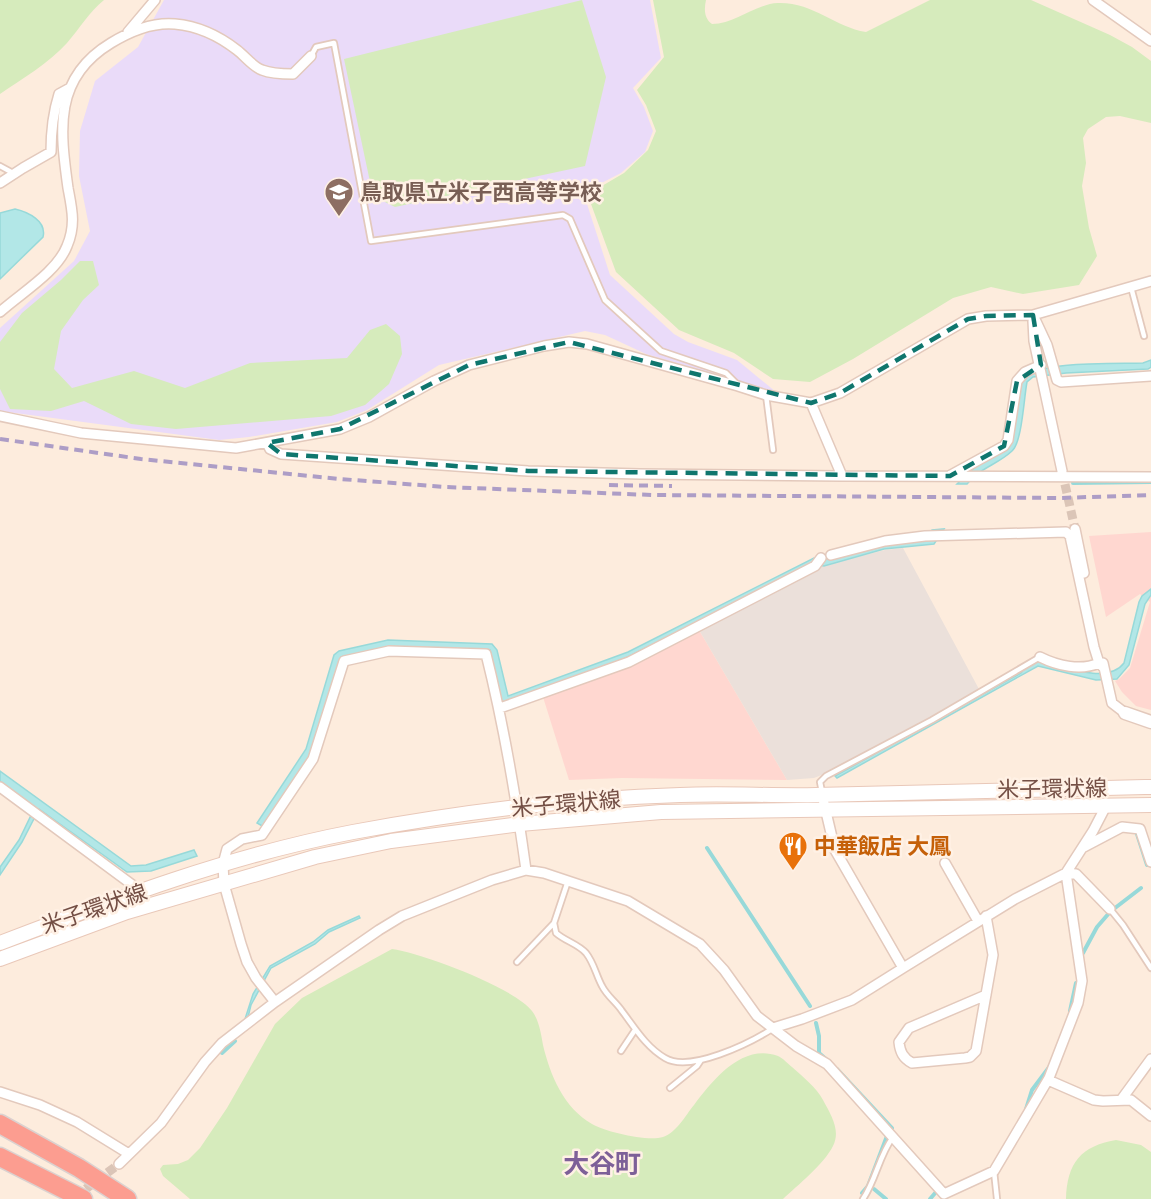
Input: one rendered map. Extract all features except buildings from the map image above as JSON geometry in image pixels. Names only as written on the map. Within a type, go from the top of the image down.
[{"type":"highway","points":[[0,1124],[79,1168],[127,1199]]},
{"type":"highway","points":[[0,1157],[83,1199]]},
{"type":"highway","points":[[0,1170],[66,1199]]},
{"type":"main road","name":"米子環状線","points":[[0,942],[223,864],[268,851],[352,832],[518,806],[681,795],[822,795],[1151,787]]},
{"type":"main road","name":"米子環状線","points":[[0,959],[127,912],[315,857],[369,846],[520,824],[661,812],[1151,805]]},
{"type":"street","points":[[127,33],[155,0]]},
{"type":"street","points":[[1093,0],[1151,41]]},
{"type":"street","points":[[0,312],[58,263],[68,246],[74,220],[64,160],[62,122],[70,88],[78,74],[99,50],[127,33],[146,27],[174,24],[213,34],[260,70],[293,74],[311,56]]},
{"type":"street","points":[[0,183],[51,152],[56,102],[59,94],[70,88]]},
{"type":"street","points":[[0,416],[81,433],[236,448],[340,429],[369,417],[434,381],[469,365],[569,342],[586,344],[766,395],[811,403],[840,393],[968,319],[986,316],[1033,315],[1151,281]]},
{"type":"street","points":[[1033,315],[1047,345],[1055,377],[1061,381],[1151,376]]},
{"type":"street","points":[[1033,315],[1034,341],[1062,471]]},
{"type":"street","points":[[950,476],[1004,446],[1008,440],[1017,381],[1025,372],[1041,366]]},
{"type":"street","points":[[811,403],[842,476]]},
{"type":"street","points":[[267,443],[270,449],[281,454],[528,471],[842,476],[1151,477]]},
{"type":"street","points":[[1075,529],[1102,667]]},
{"type":"street","points":[[500,708],[628,662],[815,566],[826,556],[885,541],[925,536],[1066,532],[1070,536],[1112,703],[1125,713],[1151,722]]},
{"type":"street","points":[[275,1002],[256,978],[244,953],[224,884],[223,864],[227,849],[242,840],[262,835],[313,759],[344,661],[389,651],[486,654],[500,708],[518,806],[526,870]]},
{"type":"street","points":[[1041,657],[1079,668],[1102,667]]},
{"type":"street","points":[[0,787],[142,892]]},
{"type":"street","points":[[822,795],[835,850],[903,968]]},
{"type":"street","points":[[119,1164],[161,1123],[222,1042],[275,1002],[402,916],[492,880],[526,870],[544,873],[628,901],[700,944],[724,970],[757,1016],[796,1046],[827,1064],[893,1137],[941,1196],[994,1171],[1048,1080],[1078,1002],[1082,981],[1066,873],[1106,806]]},
{"type":"street","points":[[1082,848],[1122,827],[1140,829],[1151,862]]},
{"type":"street","points":[[945,863],[982,918],[993,955],[986,995],[976,1051],[970,1057],[912,1063],[904,1058],[899,1042],[909,1028],[986,995]]},
{"type":"street","points":[[773,1028],[852,1000],[1015,898],[1066,873],[1076,873],[1110,909]]},
{"type":"street","points":[[1121,1100],[1151,1059]]},
{"type":"street","points":[[1048,1080],[1094,1100],[1131,1100],[1151,1116]]},
{"type":"street","points":[[0,1092],[40,1105],[77,1122],[129,1154]]},
{"type":"lane","points":[[311,56],[316,47],[334,43],[371,241],[563,215],[570,219],[605,300],[661,351],[726,373],[738,386]]},
{"type":"lane","points":[[0,166],[14,174]]},
{"type":"lane","points":[[1131,287],[1144,336]]},
{"type":"lane","points":[[766,395],[773,450]]},
{"type":"lane","points":[[822,795],[820,782],[826,776],[932,720],[1041,657]]},
{"type":"lane","points":[[517,962],[554,923],[568,881]]},
{"type":"lane","points":[[1110,909],[1151,968]]},
{"type":"lane","points":[[554,923],[556,933],[560,937],[585,952],[594,965],[602,986],[635,1030],[665,1058],[673,1061],[694,1062],[739,1046],[773,1028]]},
{"type":"lane","points":[[621,1051],[635,1030]]},
{"type":"lane","points":[[670,1088],[697,1066],[701,1059]]},
{"type":"lane","points":[[863,1199],[871,1188],[878,1166],[893,1137]]},
{"type":"lane","points":[[994,1171],[997,1199]]},
{"type":"highlighted area","points":[[1033,315],[1041,365],[1017,381],[1004,446],[950,476],[528,471],[281,454],[267,443],[340,429],[469,365],[569,342],[811,403],[840,393],[968,319],[986,316]]},
{"type":"shaded area","name":"鳥取県立米子西高等学校","points":[[164,0],[650,0],[661,58],[633,88],[644,107],[653,131],[645,152],[621,173],[584,192],[587,204],[610,275],[674,334],[688,342],[737,360],[776,392],[646,354],[605,335],[585,331],[439,365],[367,410],[337,422],[249,437],[219,440],[0,411],[0,328],[74,261],[90,231],[79,176],[80,131],[95,81],[138,47]]},
{"type":"shaded area","points":[[1151,532],[1151,710],[1136,706],[1115,681],[1130,668],[1150,602],[1140,594],[1106,617],[1089,536]]},
{"type":"shaded area","points":[[903,548],[980,691],[932,719],[930,718],[829,772],[814,778],[787,780],[699,630],[820,566],[885,550]]},
{"type":"shaded area","points":[[699,630],[787,780],[622,778],[569,780],[543,697]]},
{"type":"green space","points":[[0,0],[104,0],[60,50],[0,94]]},
{"type":"green space","points":[[582,0],[606,77],[585,166],[395,207],[373,196],[344,59]]},
{"type":"green space","points":[[653,0],[706,0],[705,13],[712,24],[729,21],[770,4],[791,4],[813,10],[844,25],[866,32],[930,0],[1031,0],[1110,35],[1151,61],[1151,123],[1120,116],[1106,117],[1088,129],[1083,138],[1086,163],[1082,186],[1089,228],[1097,256],[1079,285],[1023,294],[991,287],[953,298],[853,359],[810,382],[773,379],[734,353],[679,330],[616,272],[591,204],[590,193],[624,173],[648,150],[656,131],[646,105],[637,90],[664,57]]},
{"type":"green space","points":[[80,261],[93,261],[99,285],[83,300],[61,331],[54,369],[72,388],[134,371],[185,388],[250,363],[347,358],[370,330],[386,324],[400,336],[402,354],[389,384],[365,405],[331,416],[176,429],[131,424],[84,401],[51,411],[10,409],[0,389],[0,342],[22,313]]},
{"type":"green space","points":[[392,949],[445,964],[488,982],[522,1002],[532,1011],[536,1019],[554,1079],[566,1100],[582,1117],[598,1127],[638,1137],[656,1138],[668,1135],[677,1128],[719,1075],[741,1059],[765,1053],[782,1058],[820,1095],[832,1117],[835,1128],[833,1146],[817,1167],[783,1199],[190,1199],[163,1176],[160,1169],[163,1165],[178,1164],[188,1160],[200,1148],[227,1108],[275,1024],[302,998]]},
{"type":"green space","points":[[1116,1140],[1141,1145],[1151,1152],[1151,1199],[1066,1199],[1069,1175],[1078,1158],[1094,1147]]},
{"type":"water","points":[[15,209],[31,215],[39,222],[42,226],[43,237],[0,279],[0,213]]},
{"type":"water","points":[[1151,360],[1151,367],[1148,369],[1033,377],[1027,382],[1020,430],[1012,451],[967,484],[957,484],[975,467],[1006,447],[1020,384],[1030,374],[1060,366],[1143,363]]},
{"type":"water","points":[[944,529],[934,544],[884,549],[824,566],[813,564],[626,658],[502,704],[490,650],[388,647],[341,657],[309,758],[264,827],[257,823],[306,749],[334,655],[339,651],[388,640],[492,644],[497,650],[508,696],[628,652],[814,558],[825,559],[852,551],[927,538],[932,530]]},
{"type":"water","points":[[1151,589],[1129,665],[1117,679],[1096,680],[1038,666],[837,778],[835,776],[1021,673],[1026,666],[1040,661],[1084,672],[1107,673],[1117,669],[1124,663],[1139,602],[1142,596]]},
{"type":"water","points":[[0,771],[131,866],[146,865],[194,850],[197,856],[151,871],[127,872],[39,809],[22,842],[0,875],[0,867],[19,840],[35,807],[0,781]]},
{"type":"water","points":[[359,916],[360,918],[329,932],[315,944],[271,968],[245,1019],[253,994],[270,966],[313,942],[328,930]]},
{"type":"waterway","points":[[1073,483],[1151,482]]},
{"type":"waterway","points":[[1136,831],[1147,865]]},
{"type":"waterway","points":[[707,848],[810,1006]]},
{"type":"waterway","points":[[1115,908],[1141,888]]},
{"type":"waterway","points":[[1083,953],[1097,927],[1110,912]]},
{"type":"waterway","points":[[1070,1011],[1076,983]]},
{"type":"waterway","points":[[816,1023],[819,1053],[827,1060]]},
{"type":"waterway","points":[[222,1053],[235,1041]]},
{"type":"waterway","points":[[1026,1109],[1032,1090],[1050,1066]]},
{"type":"waterway","points":[[837,1069],[892,1128]]},
{"type":"waterway","points":[[862,1193],[868,1186],[887,1136]]},
{"type":"waterway","points":[[874,1189],[886,1199]]},
{"type":"waterway","points":[[930,1199],[936,1192]]},
{"type":"tunnel","points":[[1062,471],[1075,529]]},
{"type":"tunnel","points":[[75,1197],[119,1164]]},
{"type":"railway","points":[[0,439],[141,459],[446,487],[652,495],[1059,498],[1151,495]]},
{"type":"railway","points":[[609,485],[672,486]]},
{"type":"place","name":"鳥取県立米子西高等学校","points":[[339,218]]},
{"type":"place","name":"中華飯店 大鳳","points":[[793,872]]},
{"type":"district","name":"大谷町","points":[[602,1164]]}]
